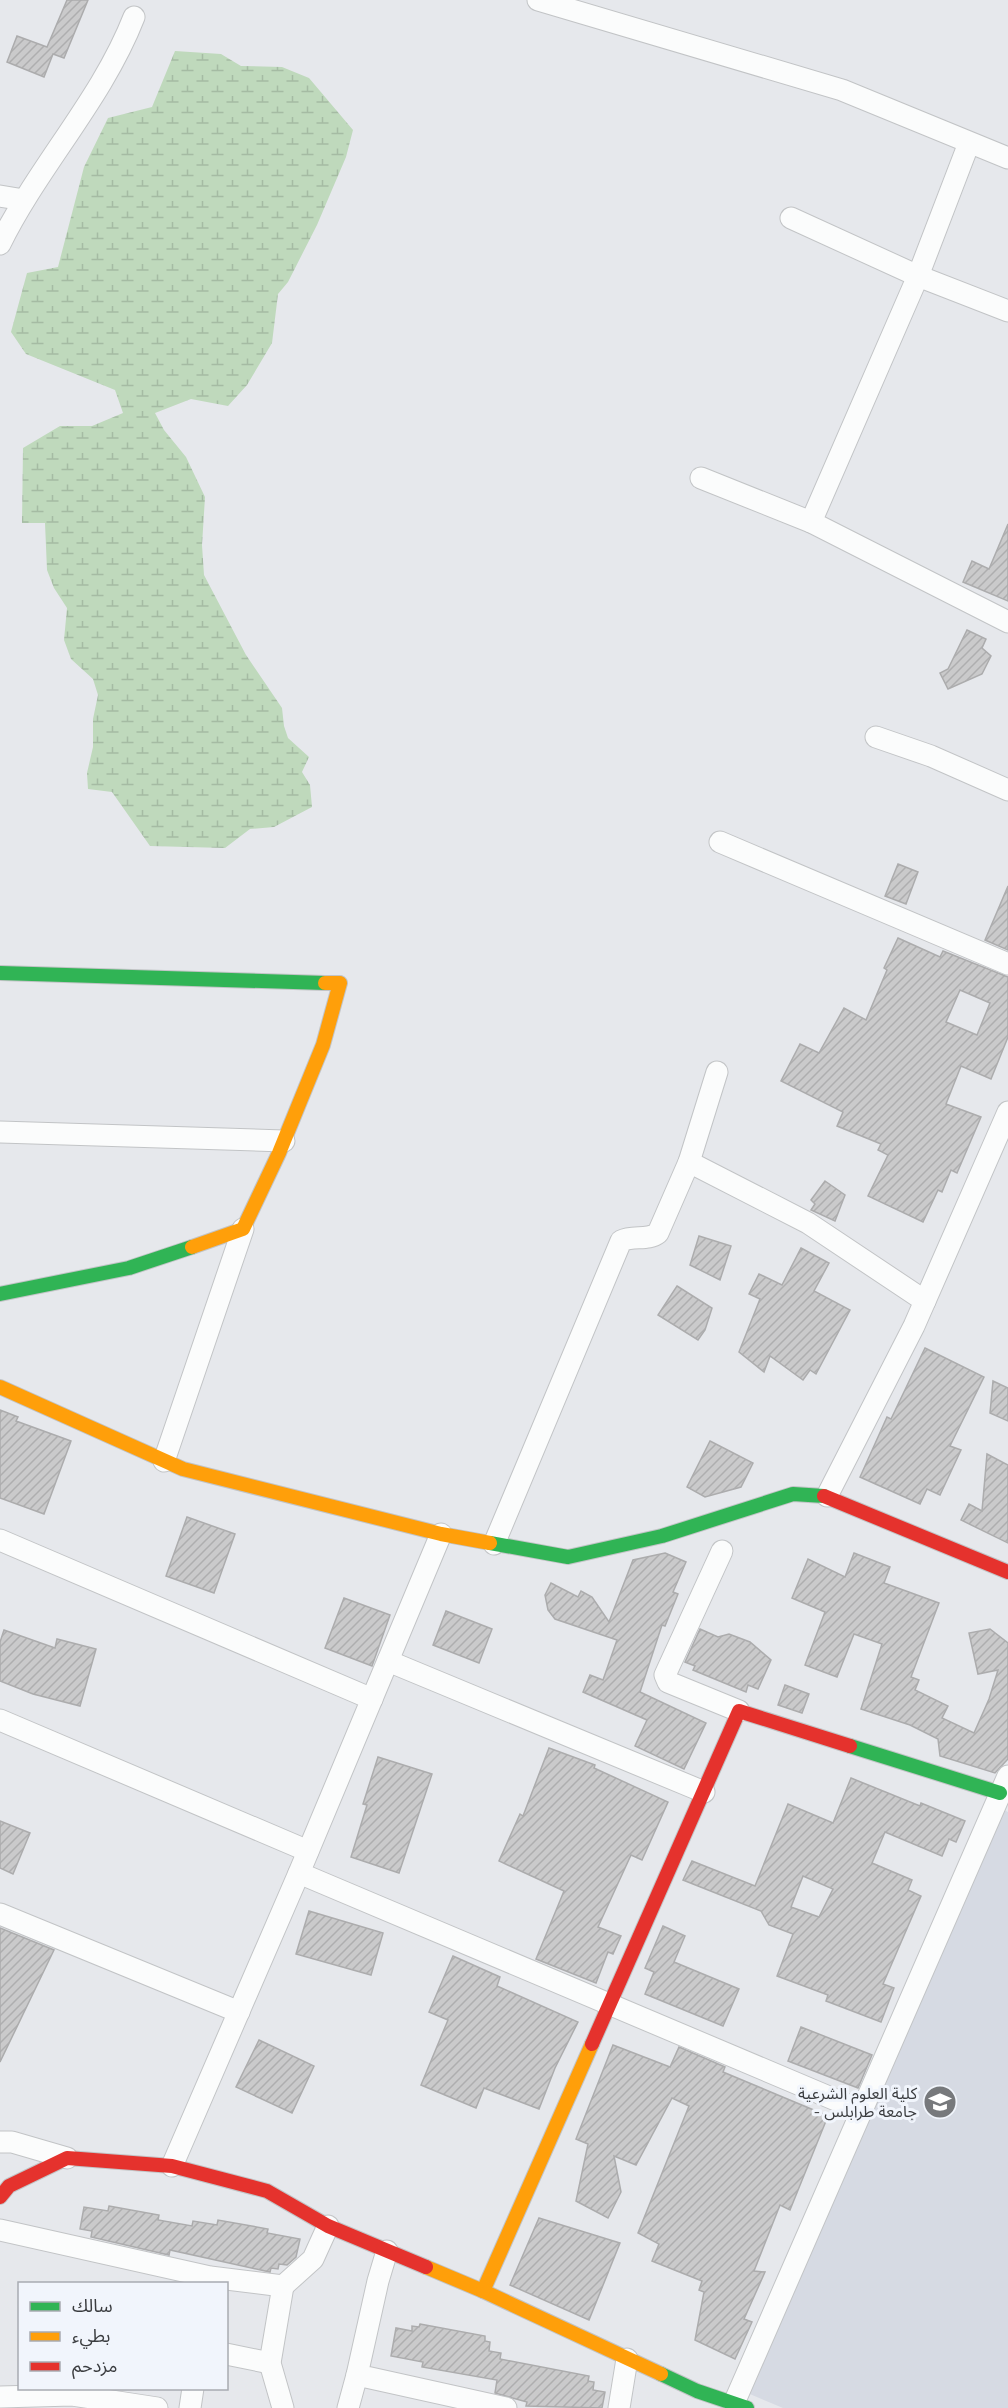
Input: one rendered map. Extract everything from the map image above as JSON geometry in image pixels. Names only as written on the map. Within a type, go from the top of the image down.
[{"type":"street","points":[[538,0],[842,90],[1008,159]]},
{"type":"street","points":[[0,244],[24,200],[108,73],[134,17]]},
{"type":"street","points":[[811,522],[918,276],[969,142]]},
{"type":"street","points":[[0,196],[24,200]]},
{"type":"street","points":[[791,218],[918,276],[1008,311]]},
{"type":"street","points":[[701,477],[811,522],[1008,622]]},
{"type":"street","points":[[876,737],[931,756],[1008,790]]},
{"type":"street","points":[[720,842],[1008,964]]},
{"type":"street","points":[[0,973],[339,983],[323,1045],[284,1142],[243,1229],[164,1461]]},
{"type":"street","points":[[494,1544],[621,1241],[656,1235],[688,1162],[717,1072]]},
{"type":"street","points":[[827,1496],[925,1301],[1008,1112]]},
{"type":"street","points":[[0,1132],[284,1142]]},
{"type":"street","points":[[688,1162],[808,1223],[925,1301]]},
{"type":"street","points":[[0,1294],[129,1268],[243,1229]]},
{"type":"street","points":[[0,1387],[164,1461],[195,1472],[441,1534],[494,1544],[568,1557],[662,1536],[793,1494],[827,1496],[1008,1572]]},
{"type":"street","points":[[172,2166],[299,1873],[441,1534]]},
{"type":"street","points":[[0,1540],[372,1699]]},
{"type":"street","points":[[0,2142],[12,2142],[67,2158],[172,2166],[267,2191],[328,2226],[483,2291],[627,2359],[695,2399],[740,2406],[862,2111],[1004,1785],[739,1711],[668,1682],[665,1675],[722,1551]]},
{"type":"street","points":[[388,1661],[704,1792]]},
{"type":"street","points":[[483,2291],[739,1711]]},
{"type":"street","points":[[0,1720],[308,1851]]},
{"type":"street","points":[[299,1873],[862,2111]]},
{"type":"street","points":[[0,1914],[239,2012]]},
{"type":"street","points":[[0,2197],[9,2186],[67,2158]]},
{"type":"street","points":[[283,2408],[270,2363],[283,2286],[313,2259],[328,2226]]},
{"type":"street","points":[[0,2230],[209,2280],[283,2286]]},
{"type":"street","points":[[348,2408],[387,2251]]},
{"type":"street","points":[[228,2354],[270,2363]]},
{"type":"street","points":[[619,2408],[627,2359]]},
{"type":"street","points":[[357,2375],[506,2408]]},
{"type":"street","points":[[190,2408],[193,2390]]},
{"type":"street","points":[[0,2397],[157,2408]]},
{"type":"shaded area","name":"كلية العلوم الشرعية - جامعة طرابلس","points":[[1000,1808],[1008,1812],[1008,2408],[783,2408],[745,2392]]},
{"type":"green space","points":[[175,51],[221,54],[241,66],[282,67],[309,78],[353,130],[346,157],[317,225],[288,282],[278,294],[272,343],[247,385],[228,406],[191,399],[155,413],[164,430],[186,457],[205,497],[202,545],[204,575],[246,655],[282,708],[288,738],[309,757],[302,772],[310,785],[312,807],[274,827],[250,829],[225,848],[150,846],[112,792],[88,789],[87,773],[93,747],[93,719],[98,695],[93,679],[71,659],[64,640],[67,608],[54,588],[47,570],[45,523],[22,523],[23,448],[60,426],[92,426],[123,413],[115,390],[26,354],[11,332],[27,273],[58,267],[84,167],[108,118],[152,107]]},
{"type":"building","points":[[67,0],[88,0],[64,58],[53,54],[44,77],[7,62],[17,36],[47,47]]},
{"type":"building","points":[[1008,524],[1008,601],[963,582],[972,561],[989,569]]},
{"type":"building","points":[[967,630],[986,639],[982,648],[991,656],[982,674],[948,689],[940,673],[948,669]]},
{"type":"building","points":[[898,864],[918,872],[906,904],[885,896]]},
{"type":"building","points":[[1008,886],[1008,950],[985,940]]},
{"type":"building","points":[[898,938],[940,957],[943,951],[1008,977],[1008,1037],[991,1079],[961,1066],[946,1104],[981,1117],[957,1173],[951,1170],[942,1192],[938,1190],[923,1222],[868,1196],[888,1155],[878,1150],[881,1144],[837,1126],[843,1112],[781,1081],[800,1044],[819,1053],[844,1008],[866,1020],[887,970],[884,968]],"holes":[[[960,990],[990,1003],[977,1035],[946,1022]]]},
{"type":"building","points":[[825,1181],[845,1195],[835,1221],[811,1210],[815,1204],[811,1200]]},
{"type":"building","points":[[699,1236],[731,1246],[720,1280],[690,1265]]},
{"type":"building","points":[[801,1248],[829,1263],[814,1291],[850,1310],[816,1374],[810,1370],[803,1380],[770,1356],[764,1372],[739,1352],[760,1299],[749,1294],[759,1274],[782,1285]]},
{"type":"building","points":[[677,1286],[712,1308],[705,1330],[698,1340],[658,1315]]},
{"type":"building","points":[[925,1348],[984,1377],[950,1446],[961,1450],[940,1495],[927,1489],[920,1504],[860,1477],[887,1417],[891,1419]]},
{"type":"building","points":[[993,1381],[1008,1388],[1008,1421],[990,1413]]},
{"type":"building","points":[[0,1410],[18,1417],[16,1421],[71,1441],[44,1514],[0,1498]]},
{"type":"building","points":[[710,1441],[753,1463],[741,1487],[705,1497],[687,1487]]},
{"type":"building","points":[[987,1454],[1008,1465],[1008,1543],[961,1520],[969,1504],[982,1511]]},
{"type":"building","points":[[187,1517],[235,1534],[214,1593],[166,1576]]},
{"type":"building","points":[[665,1553],[686,1562],[673,1592],[678,1594],[665,1626],[662,1625],[640,1692],[706,1723],[684,1769],[635,1746],[647,1720],[583,1692],[590,1675],[603,1680],[617,1640],[555,1619],[548,1610],[545,1595],[551,1583],[578,1597],[581,1591],[592,1597],[609,1622],[633,1560]]},
{"type":"building","points":[[854,1553],[890,1567],[884,1583],[939,1603],[911,1677],[919,1680],[915,1690],[948,1706],[942,1718],[974,1733],[989,1699],[998,1670],[978,1674],[969,1633],[990,1629],[1008,1643],[1008,1759],[995,1773],[940,1756],[938,1739],[910,1725],[861,1709],[882,1644],[854,1634],[837,1677],[805,1665],[825,1612],[792,1598],[808,1559],[845,1577]]},
{"type":"building","points":[[344,1598],[390,1615],[372,1666],[325,1648]]},
{"type":"building","points":[[446,1611],[492,1629],[479,1663],[433,1645]]},
{"type":"building","points":[[700,1629],[718,1637],[729,1634],[750,1642],[771,1660],[758,1689],[748,1685],[746,1692],[693,1670],[695,1666],[685,1662]]},
{"type":"building","points":[[4,1630],[55,1648],[57,1639],[96,1649],[80,1706],[33,1694],[0,1681],[0,1642]]},
{"type":"building","points":[[785,1685],[809,1694],[802,1713],[778,1705]]},
{"type":"building","points":[[549,1748],[595,1765],[594,1768],[668,1802],[642,1860],[631,1855],[598,1927],[621,1936],[613,1954],[608,1952],[596,1983],[536,1959],[564,1891],[499,1861],[520,1814],[523,1816]]},
{"type":"building","points":[[378,1757],[432,1774],[399,1873],[351,1857],[367,1805],[363,1804]]},
{"type":"building","points":[[851,1778],[920,1806],[921,1803],[965,1821],[956,1842],[949,1839],[942,1856],[885,1832],[872,1863],[912,1880],[908,1890],[921,1896],[883,1984],[894,1988],[881,2022],[826,2001],[828,1995],[777,1976],[793,1934],[769,1925],[761,1911],[683,1880],[692,1861],[755,1886],[788,1804],[833,1823]],"holes":[[[803,1876],[833,1889],[819,1917],[791,1907]]]},
{"type":"building","points":[[0,1821],[30,1833],[13,1874],[0,1868]]},
{"type":"building","points":[[309,1911],[383,1933],[371,1975],[296,1954]]},
{"type":"building","points":[[663,1926],[685,1936],[674,1962],[739,1989],[723,2026],[645,1994],[654,1972],[645,1968]]},
{"type":"building","points":[[0,1928],[54,1950],[0,2062]]},
{"type":"building","points":[[453,1956],[500,1977],[497,1986],[578,2022],[555,2068],[539,2109],[484,2088],[476,2108],[421,2085],[448,2020],[429,2012]]},
{"type":"building","points":[[801,2027],[872,2055],[858,2088],[788,2061]]},
{"type":"building","points":[[259,2040],[314,2066],[292,2113],[236,2087]]},
{"type":"building","points":[[613,2045],[670,2067],[679,2047],[725,2067],[723,2072],[828,2116],[790,2210],[780,2205],[754,2271],[765,2272],[744,2319],[752,2322],[735,2359],[695,2340],[704,2292],[699,2290],[702,2281],[652,2261],[659,2244],[638,2233],[689,2106],[672,2098],[636,2165],[614,2156],[621,2192],[608,2218],[576,2201],[588,2144],[576,2139]]},
{"type":"building","points":[[109,2206],[159,2215],[158,2220],[192,2226],[193,2221],[217,2225],[218,2220],[268,2229],[267,2233],[300,2239],[296,2257],[287,2265],[279,2264],[278,2269],[271,2268],[270,2272],[170,2250],[169,2255],[91,2237],[92,2231],[80,2229],[84,2207],[108,2211]]},
{"type":"building","points":[[539,2218],[620,2243],[589,2320],[510,2285]]},
{"type":"building","points":[[420,2324],[485,2336],[485,2341],[490,2342],[489,2351],[501,2353],[500,2359],[589,2376],[588,2381],[594,2382],[593,2390],[605,2392],[602,2408],[526,2406],[527,2402],[495,2393],[497,2380],[422,2367],[423,2362],[391,2356],[396,2328],[412,2331],[412,2326],[419,2327]]},
{"type":"traffic: fast","points":[[0,973],[325,983]]},
{"type":"traffic: fast","points":[[0,1294],[129,1268],[192,1247]]},
{"type":"traffic: fast","points":[[490,1543],[568,1557],[662,1536],[793,1494],[824,1496]]},
{"type":"traffic: fast","points":[[850,1746],[1000,1793]]},
{"type":"traffic: fast","points":[[661,2374],[697,2391],[747,2408]]},
{"type":"traffic: slow","points":[[192,1247],[243,1229],[279,1153],[323,1045],[340,983],[325,983]]},
{"type":"traffic: slow","points":[[0,1387],[183,1469],[441,1534],[490,1543]]},
{"type":"traffic: slow","points":[[483,2291],[592,2044]]},
{"type":"traffic: slow","points":[[426,2267],[661,2374]]},
{"type":"traffic: jam","points":[[824,1496],[1008,1572]]},
{"type":"traffic: jam","points":[[592,2044],[739,1711],[850,1746]]},
{"type":"traffic: jam","points":[[0,2197],[9,2186],[67,2158],[172,2166],[267,2191],[328,2226],[426,2267]]},
{"type":"place","name":"كلية العلوم الشرعية - جامعة طرابلس","points":[[940,2102]]}]
